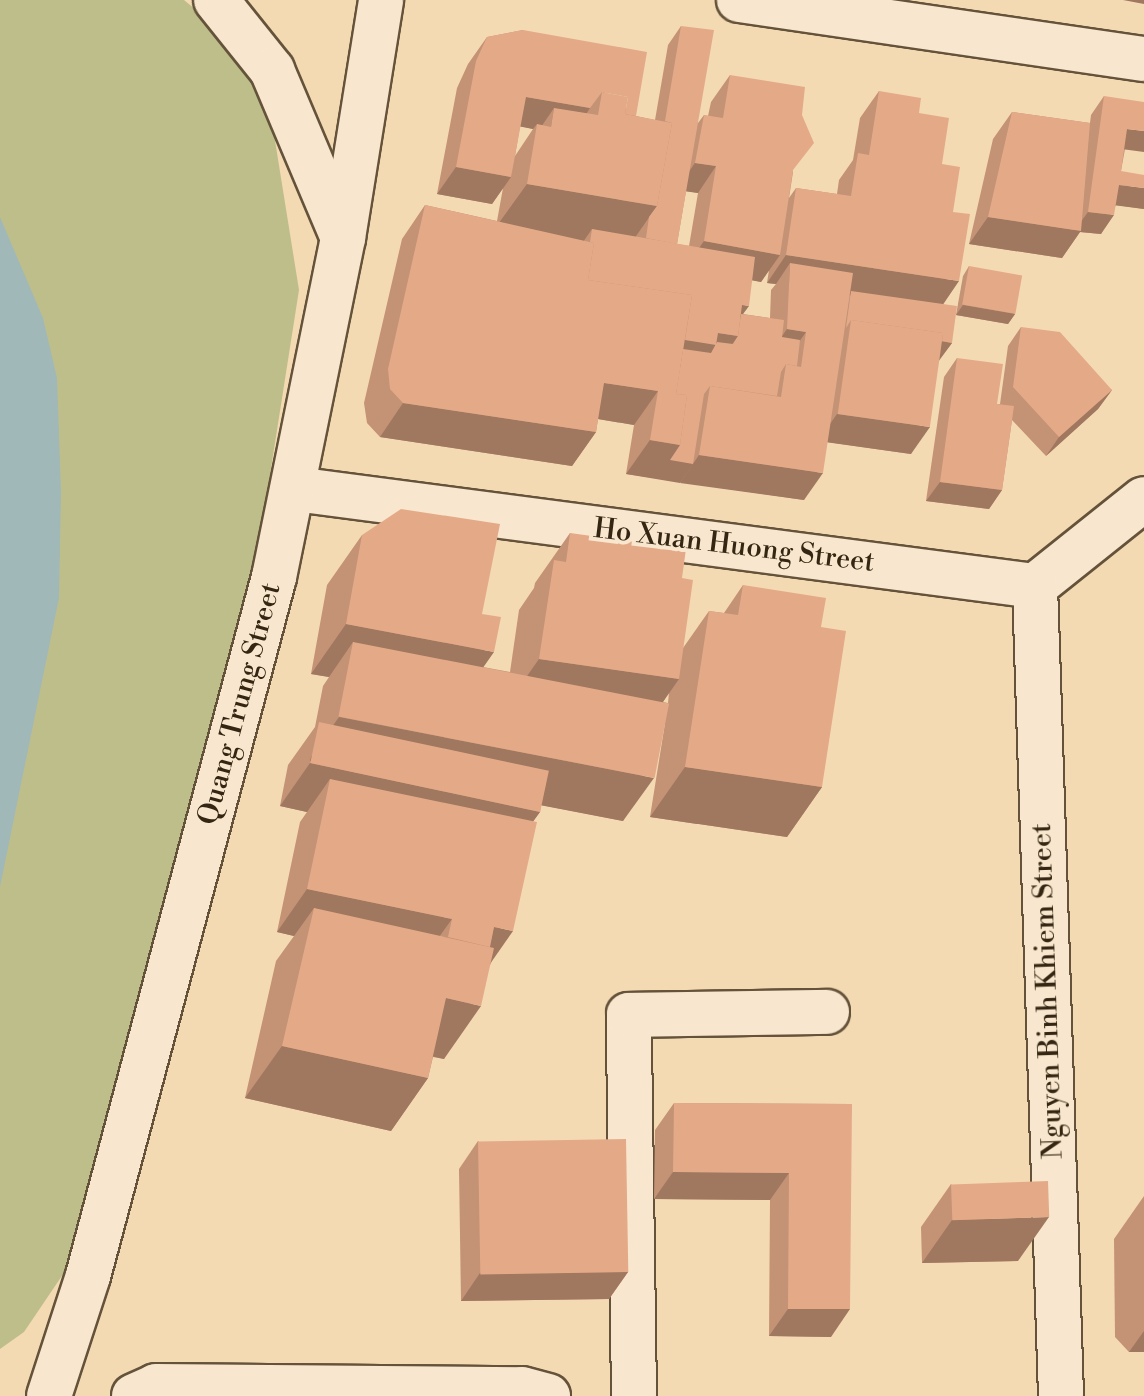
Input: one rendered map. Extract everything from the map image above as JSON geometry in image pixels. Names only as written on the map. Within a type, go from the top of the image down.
[{"type":"street","points":[[216,0],[272,70],[343,238]]},
{"type":"street","name":"Quang Trung Street","points":[[49,1396],[92,1261],[295,489],[343,238],[381,0]]},
{"type":"street","points":[[739,0],[948,14],[1144,59]]},
{"type":"street","name":"Ho Xuan Huong Street","points":[[295,489],[1035,586]]},
{"type":"street","points":[[1035,586],[1144,499]]},
{"type":"street","name":"Nguyen Binh Khiem Street","points":[[1035,586],[1061,1396]]},
{"type":"street","points":[[634,1396],[629,1015],[827,1012]]},
{"type":"street","points":[[134,1396],[156,1386],[522,1389],[548,1396]]},
{"type":"green space","points":[[0,0],[184,0],[207,19],[243,66],[273,128],[299,290],[261,532],[94,1198],[72,1261],[24,1332],[0,1349]]},
{"type":"water","points":[[0,217],[43,318],[57,378],[61,492],[59,598],[0,887]]},
{"type":"building","points":[[681,26],[714,30],[677,244],[646,238],[649,217],[657,206],[672,123],[665,121]]},
{"type":"building","points":[[523,30],[647,52],[636,116],[625,114],[628,97],[602,92],[590,108],[526,97],[511,177],[456,167],[476,61],[487,37]]},
{"type":"building","points":[[730,75],[805,87],[802,115],[814,143],[793,170],[780,255],[704,241],[716,166],[695,163],[704,115],[723,118]]},
{"type":"building","points":[[879,91],[921,98],[919,113],[949,118],[942,164],[960,167],[953,212],[970,214],[959,281],[786,255],[796,188],[851,196],[858,153],[869,155]]},
{"type":"building","points":[[602,92],[628,97],[625,114],[672,123],[657,206],[527,184],[537,124],[551,127],[554,108],[598,115]]},
{"type":"building","points":[[1104,96],[1144,102],[1144,131],[1127,129],[1121,171],[1144,175],[1144,188],[1119,185],[1114,215],[1088,212]]},
{"type":"building","points":[[1012,112],[1090,123],[1081,231],[988,217]]},
{"type":"building","points":[[425,205],[594,243],[588,280],[692,295],[676,394],[687,395],[680,445],[650,440],[658,391],[604,383],[596,432],[403,403],[390,389],[388,369]]},
{"type":"building","points":[[592,229],[755,257],[749,306],[742,305],[738,336],[718,333],[716,345],[685,340],[692,295],[588,280],[594,243],[590,242]]},
{"type":"building","points":[[790,263],[853,273],[823,473],[699,455],[710,386],[781,397],[786,364],[801,367],[806,332],[787,329]]},
{"type":"building","points":[[969,266],[1022,275],[1015,314],[962,304]]},
{"type":"building","points":[[851,291],[957,306],[952,343],[942,341],[943,333],[851,320],[846,328]]},
{"type":"building","points":[[741,314],[784,320],[782,337],[800,340],[797,366],[786,364],[781,372],[777,396],[710,386],[704,394],[693,464],[670,460],[680,445],[687,395],[676,394],[683,349],[711,353],[717,342],[733,344],[738,336]]},
{"type":"building","points":[[851,320],[943,333],[930,427],[838,414]]},
{"type":"building","points":[[1021,327],[1060,332],[1112,390],[1059,437],[1013,387]]},
{"type":"building","points":[[957,358],[1003,364],[997,404],[1014,406],[1002,490],[940,482]]},
{"type":"building","points":[[401,509],[500,524],[482,614],[501,617],[494,652],[346,624],[362,535]]},
{"type":"building","points":[[570,533],[686,549],[682,578],[693,580],[679,679],[539,659],[554,560],[566,562]]},
{"type":"building","points":[[743,585],[826,598],[821,627],[846,631],[822,787],[685,767],[709,611],[738,615]]},
{"type":"building","points":[[353,642],[669,703],[655,778],[338,717]]},
{"type":"building","points":[[319,722],[549,771],[540,812],[310,763]]},
{"type":"building","points":[[330,779],[537,822],[513,931],[494,927],[490,947],[448,937],[452,919],[307,889]]},
{"type":"building","points":[[314,908],[494,948],[481,1006],[446,998],[428,1078],[282,1046]]},
{"type":"building","points":[[674,1103],[852,1104],[850,1309],[788,1309],[789,1173],[673,1172]]},
{"type":"building","points":[[626,1139],[628,1272],[480,1275],[478,1142]]},
{"type":"building","points":[[1048,1181],[1049,1217],[952,1220],[951,1184]]}]
